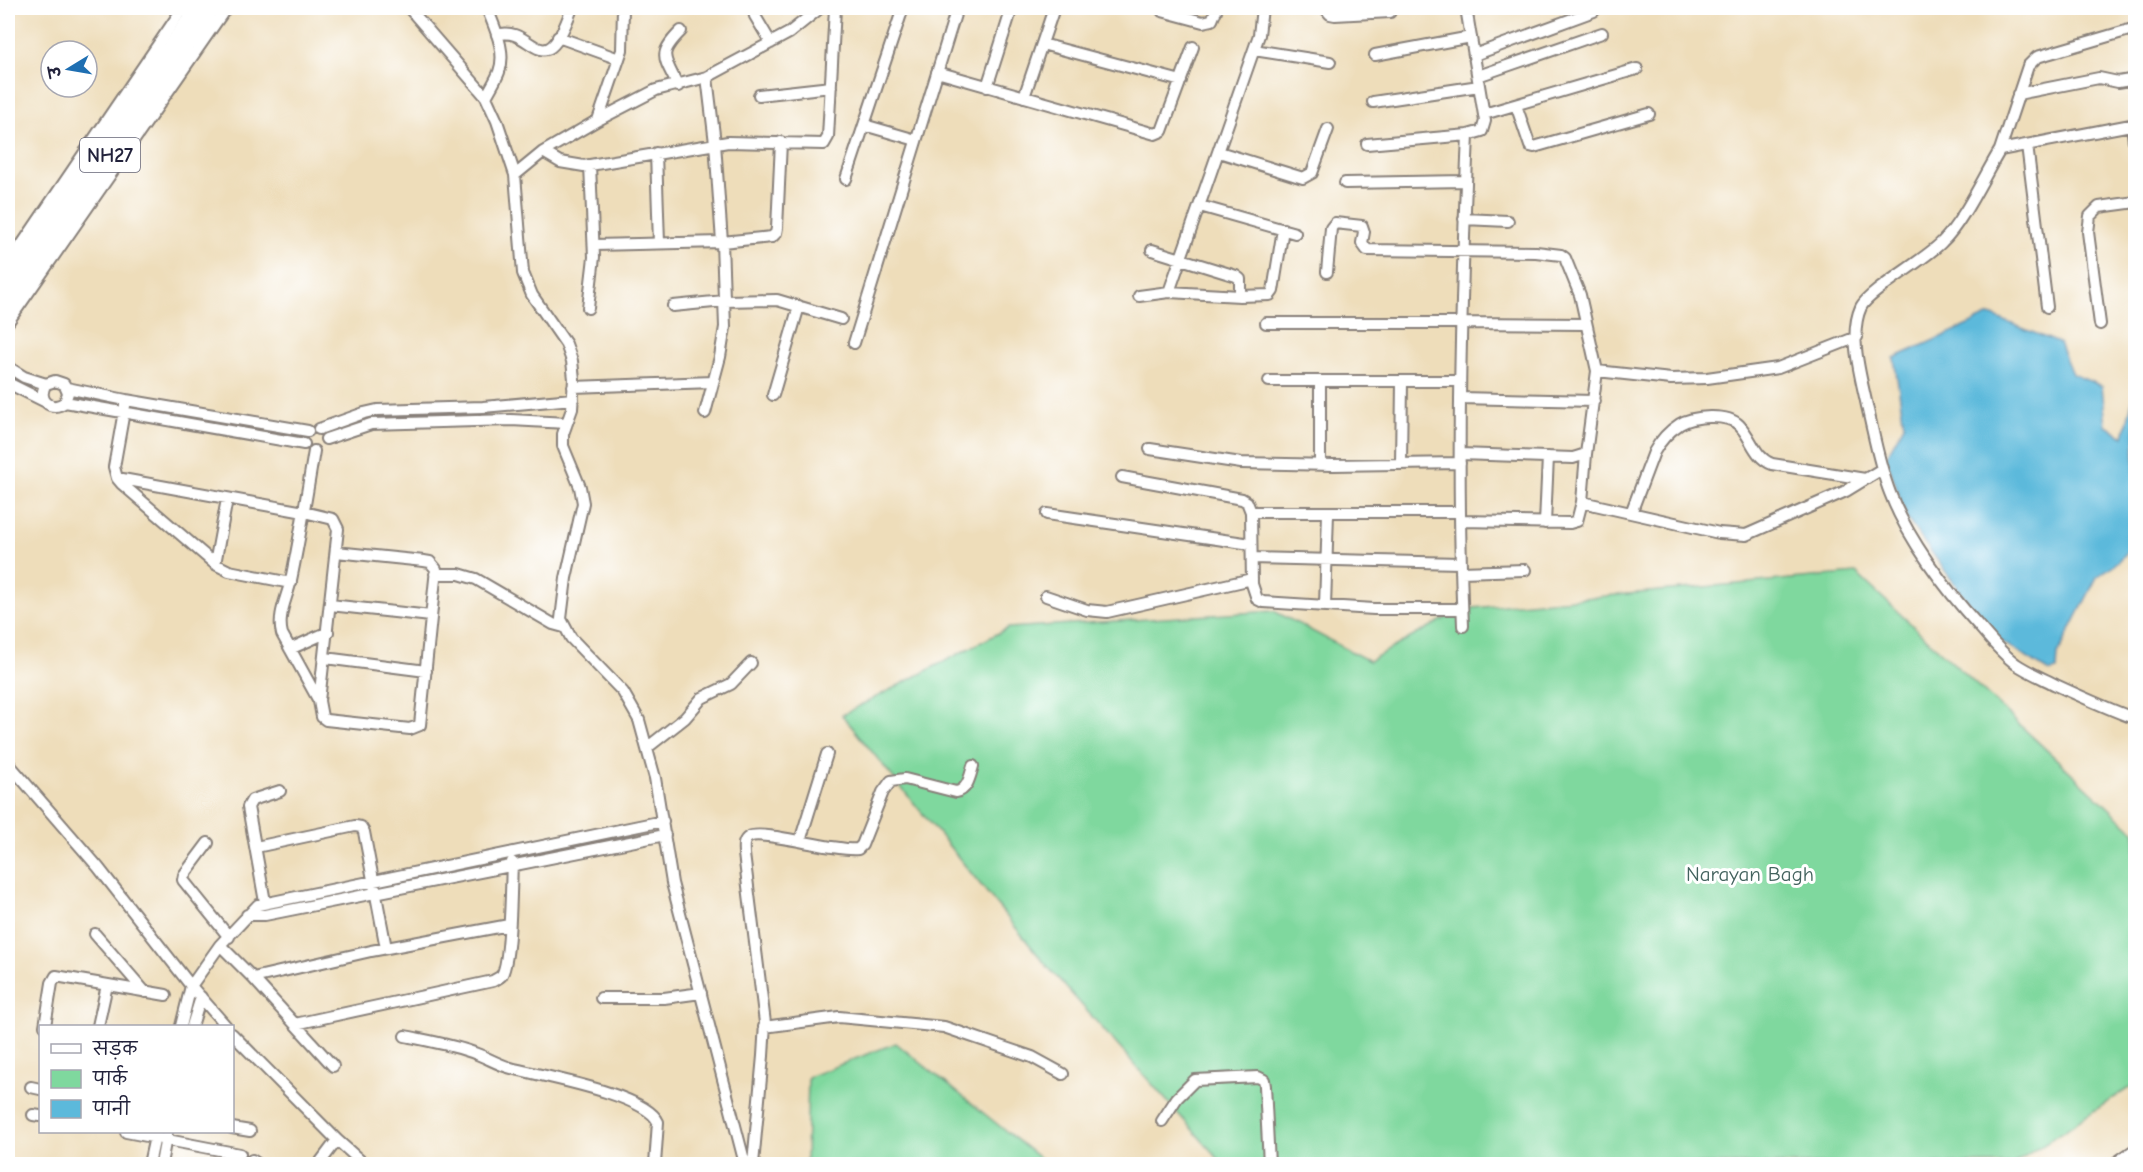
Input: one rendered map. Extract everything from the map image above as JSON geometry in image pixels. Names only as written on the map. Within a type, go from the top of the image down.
[{"type":"highway","name":"NH27","points":[[8,279],[198,8]]},
{"type":"highway","name":"NH27","points":[[8,303],[212,8]]},
{"type":"street","points":[[8,265],[183,8]]},
{"type":"street","points":[[8,322],[226,8]]},
{"type":"street","points":[[409,8],[486,97],[497,121],[515,175],[523,273],[532,295],[566,344],[572,361],[573,399],[563,434],[563,446],[580,487],[583,503],[561,605],[561,619],[571,638],[623,692],[639,720],[648,747],[663,820],[672,883],[745,1164]]},
{"type":"street","points":[[486,97],[500,71],[501,64],[501,45],[488,8]]},
{"type":"street","points":[[497,35],[510,33],[545,50],[553,46],[572,8]]},
{"type":"street","points":[[598,120],[619,59],[624,37],[623,8]]},
{"type":"street","points":[[753,8],[755,16],[771,43]]},
{"type":"street","points":[[515,175],[543,152],[598,120],[656,90],[707,77],[789,33],[820,8]]},
{"type":"street","points":[[543,152],[560,162],[590,165],[716,143],[743,141],[819,145],[827,142],[834,8]]},
{"type":"street","points":[[846,179],[903,8]]},
{"type":"street","points":[[854,343],[957,8]]},
{"type":"street","points":[[987,87],[1012,8]]},
{"type":"street","points":[[1024,97],[1054,8]]},
{"type":"street","points":[[1162,11],[1203,22],[1212,20],[1217,8]]},
{"type":"street","points":[[1169,292],[1259,35],[1262,8]]},
{"type":"street","points":[[1325,8],[1330,14],[1335,15],[1390,12]]},
{"type":"street","points":[[1367,144],[1468,135],[1482,131],[1485,127],[1466,8]]},
{"type":"street","points":[[1474,55],[1594,12]]},
{"type":"street","points":[[2136,28],[2037,57],[2028,66],[2000,150],[1959,220],[1944,241],[1926,257],[1862,304],[1857,337],[1857,358],[1882,469],[1896,507],[1940,578],[1960,605],[1999,649],[2025,670],[2136,719]]},
{"type":"street","points":[[678,86],[665,60],[664,53],[668,44],[681,30]]},
{"type":"street","points":[[1373,102],[1478,81],[1602,33]]},
{"type":"street","points":[[558,37],[619,59]]},
{"type":"street","points":[[1375,55],[1471,37]]},
{"type":"street","points":[[1042,44],[1181,81]]},
{"type":"street","points":[[937,72],[1159,134],[1193,47]]},
{"type":"street","points":[[1254,50],[1330,62]]},
{"type":"street","points":[[1484,114],[1637,69]]},
{"type":"street","points":[[705,413],[724,343],[722,242],[716,143],[707,77]]},
{"type":"street","points":[[2018,94],[2099,78],[2118,82],[2136,79]]},
{"type":"street","points":[[759,95],[831,87]]},
{"type":"street","points":[[1516,105],[1526,140],[1530,146],[1534,147],[1649,114]]},
{"type":"street","points":[[2000,150],[2134,124],[2136,160]]},
{"type":"street","points":[[864,125],[916,140]]},
{"type":"street","points":[[1219,152],[1303,178],[1312,173],[1328,129]]},
{"type":"street","points":[[1463,626],[1460,567],[1460,381],[1468,135]]},
{"type":"street","points":[[594,245],[722,242],[766,238],[776,233],[781,142]]},
{"type":"street","points":[[2027,145],[2047,307]]},
{"type":"street","points":[[656,153],[659,243]]},
{"type":"street","points":[[588,308],[594,245],[590,165]]},
{"type":"street","points":[[1345,183],[1466,181]]},
{"type":"street","points":[[2100,324],[2088,232],[2090,216],[2099,207],[2136,202]]},
{"type":"street","points":[[1200,206],[1295,233]]},
{"type":"street","points":[[1464,219],[1508,221]]},
{"type":"street","points":[[1251,512],[1460,516],[1570,523],[1577,521],[1582,502],[1597,370],[1580,295],[1565,258],[1561,255],[1536,252],[1367,250],[1362,243],[1364,232],[1362,226],[1335,223],[1331,228],[1327,272]]},
{"type":"street","points":[[1139,296],[1169,292],[1267,296],[1273,291],[1282,229]]},
{"type":"street","points":[[1152,250],[1240,279],[1240,296]]},
{"type":"street","points":[[673,306],[724,301],[777,300],[841,319]]},
{"type":"street","points":[[773,395],[799,306]]},
{"type":"street","points":[[1266,323],[1586,324]]},
{"type":"street","points":[[1597,370],[1671,379],[1707,378],[1778,368],[1857,337]]},
{"type":"street","points":[[8,367],[24,377],[46,384],[55,381],[64,384],[67,388],[125,406]]},
{"type":"street","points":[[24,377],[12,386],[52,407],[65,402],[125,406],[207,420],[318,433],[371,423],[482,420],[567,423]]},
{"type":"street","points":[[1269,381],[1460,381]]},
{"type":"street","points":[[1320,381],[1320,465]]},
{"type":"street","points":[[1401,464],[1402,381]]},
{"type":"street","points":[[573,387],[713,382]]},
{"type":"street","points":[[44,401],[43,389],[46,384]]},
{"type":"street","points":[[65,402],[67,388]]},
{"type":"street","points":[[1460,398],[1594,401]]},
{"type":"street","points":[[336,552],[430,562],[436,569],[420,725],[415,729],[326,720],[322,717],[319,701],[290,649],[280,625],[291,583],[304,512],[309,448],[304,439],[370,411],[573,399]]},
{"type":"street","points":[[125,406],[114,467],[117,478],[215,564],[229,571],[291,583]]},
{"type":"street","points":[[482,420],[483,406]]},
{"type":"street","points":[[427,421],[428,409]]},
{"type":"street","points":[[370,411],[371,423]]},
{"type":"street","points":[[1631,513],[1659,443],[1680,424],[1700,418],[1733,420],[1739,424],[1758,454],[1772,464],[1864,479]]},
{"type":"street","points":[[207,420],[318,451],[324,446],[318,433]]},
{"type":"street","points":[[1150,449],[1241,463],[1320,465],[1401,464],[1460,458],[1579,458],[1586,454]]},
{"type":"street","points":[[1545,522],[1548,457]]},
{"type":"street","points":[[1582,502],[1719,533],[1746,535],[1829,499],[1882,469]]},
{"type":"street","points":[[1122,477],[1242,499],[1247,502],[1251,512],[1253,592],[1263,602],[1374,609],[1462,609]]},
{"type":"street","points":[[117,478],[304,512],[333,519],[336,522],[338,529],[336,552],[319,701]]},
{"type":"street","points":[[215,564],[227,499]]},
{"type":"street","points":[[1325,606],[1328,513]]},
{"type":"street","points":[[1047,514],[1251,544]]},
{"type":"street","points":[[1252,558],[1525,570]]},
{"type":"street","points":[[435,574],[466,575],[476,579],[553,624],[564,627]]},
{"type":"street","points":[[1046,596],[1087,610],[1107,612],[1252,579]]},
{"type":"street","points":[[330,605],[431,616]]},
{"type":"street","points":[[290,649],[328,632]]},
{"type":"street","points":[[325,658],[426,671]]},
{"type":"street","points":[[648,747],[685,718],[702,698],[731,684],[751,663]]},
{"type":"street","points":[[801,841],[827,754]]},
{"type":"street","points":[[8,763],[98,867],[191,986],[225,1025]]},
{"type":"street","points":[[753,1164],[764,1027],[762,989],[743,845],[750,836],[755,835],[841,849],[858,849],[862,845],[883,792],[891,781],[905,779],[961,792],[966,787],[973,766]]},
{"type":"street","points":[[265,902],[248,807],[252,800],[280,791]]},
{"type":"street","points":[[181,1025],[191,986],[220,945],[247,915],[265,902],[663,820]]},
{"type":"street","points":[[256,847],[355,826],[361,827],[364,832],[386,948]]},
{"type":"street","points":[[247,915],[265,915],[376,894],[665,835]]},
{"type":"street","points":[[208,843],[184,875],[184,885],[229,937]]},
{"type":"street","points":[[296,1024],[493,981],[501,976],[505,968],[509,925],[512,852]]},
{"type":"street","points":[[253,978],[386,948],[509,925]]},
{"type":"street","points":[[95,934],[145,992]]},
{"type":"street","points":[[220,945],[333,1066]]},
{"type":"street","points":[[45,1025],[51,983],[56,976],[166,995]]},
{"type":"street","points":[[98,1025],[107,985]]},
{"type":"street","points":[[602,998],[658,999],[701,993]]},
{"type":"street","points":[[192,1025],[201,997]]},
{"type":"street","points":[[764,1027],[839,1017],[944,1027],[1032,1057],[1063,1074]]},
{"type":"street","points":[[234,1036],[337,1140],[364,1164]]},
{"type":"street","points":[[405,1036],[467,1051],[508,1067],[556,1078],[636,1102],[648,1110],[658,1122],[655,1164]]},
{"type":"street","points":[[1162,1121],[1177,1098],[1195,1080],[1258,1077],[1264,1080],[1266,1093],[1269,1164]]},
{"type":"street","points":[[234,1128],[250,1131]]},
{"type":"street","points":[[144,1133],[240,1154]]},
{"type":"street","points":[[148,1164],[161,1135]]},
{"type":"street","points":[[161,1135],[161,1164]]},
{"type":"street","points":[[319,1164],[337,1140]]},
{"type":"street","points":[[2114,1164],[2136,1149]]},
{"type":"green space","name":"Narayan Bagh","points":[[1856,573],[2135,832],[2135,1084],[2013,1164],[1223,1164],[1047,966],[842,715],[1008,628],[1274,611],[1369,661],[1462,609]]},
{"type":"green space","points":[[896,1043],[1047,1164],[806,1164],[808,1077]]},
{"type":"water","points":[[1990,315],[2059,343],[2072,374],[2102,386],[2106,426],[2124,436],[2135,396],[2134,545],[2119,561],[2097,577],[2058,654],[2057,670],[2049,672],[1993,636],[1907,519],[1886,457],[1904,425],[1894,358]]}]
